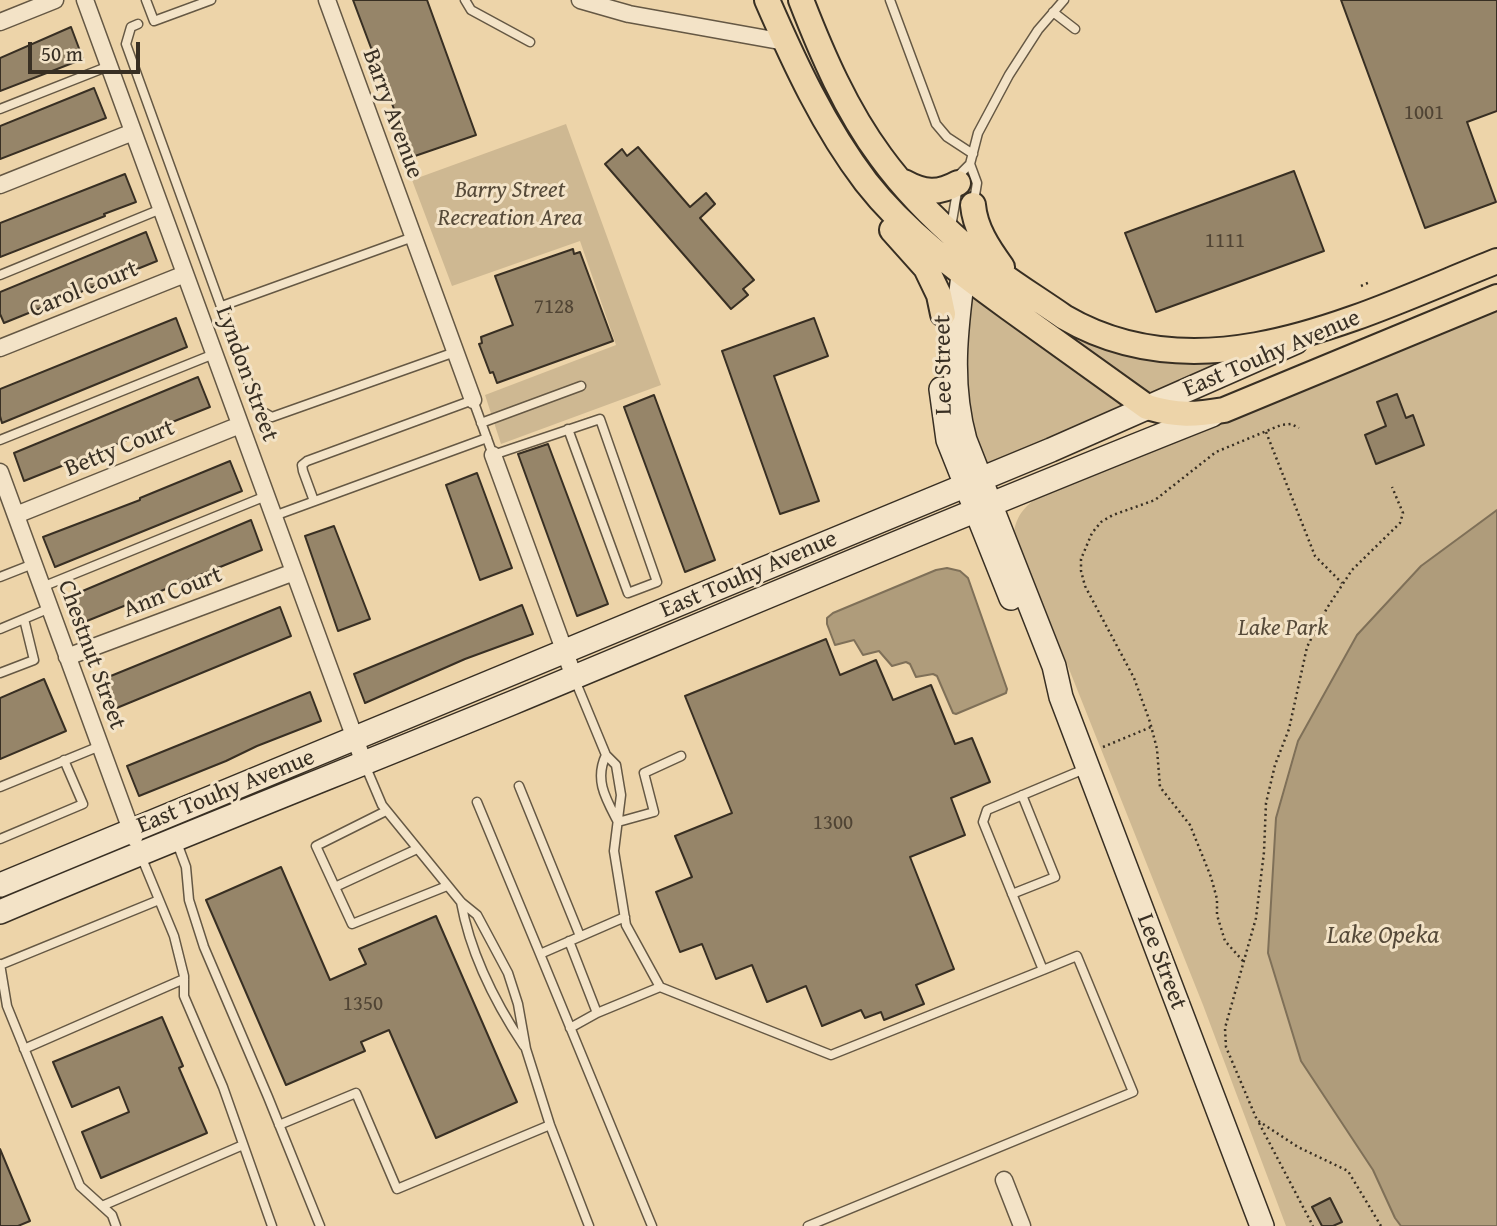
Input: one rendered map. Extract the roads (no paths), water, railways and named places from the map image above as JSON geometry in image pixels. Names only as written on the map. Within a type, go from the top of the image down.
[{"type":"main road","points":[[767,0],[785,42],[826,120],[866,182],[914,233],[963,241],[1012,281],[1081,327],[1151,349],[1197,352],[1322,331]]},
{"type":"main road","points":[[801,0],[819,46],[848,102],[880,156],[899,180],[1147,407],[1172,414],[1193,415],[1224,410]]},
{"type":"main road","points":[[899,180],[930,192],[947,189],[964,173]]},
{"type":"main road","points":[[866,182],[872,204],[926,268],[939,295],[943,314]]},
{"type":"main road","points":[[963,241],[974,217],[1012,281]]},
{"type":"main road","name":"Lee Street","points":[[963,241],[943,314],[940,386],[948,440],[974,481]]},
{"type":"main road","name":"Lee Street","points":[[963,241],[954,370],[960,420],[974,481],[1031,647],[1061,697],[1262,1226]]},
{"type":"main road","name":"East Touhy Avenue","points":[[0,885],[974,481],[1322,331],[1497,261]]},
{"type":"main road","name":"East Touhy Avenue","points":[[0,912],[1497,297]]},
{"type":"main road","points":[[931,499],[948,467],[948,440]]},
{"type":"street","points":[[0,22],[55,0]]},
{"type":"street","name":"Lyndon Street","points":[[85,0],[364,763]]},
{"type":"street","name":"Barry Avenue","points":[[327,0],[473,400]]},
{"type":"street","points":[[580,0],[629,14],[785,42]]},
{"type":"street","points":[[0,185],[133,132]]},
{"type":"street","name":"Carol Court","points":[[0,348],[185,274]]},
{"type":"street","name":"Betty Court","points":[[16,515],[240,425]]},
{"type":"street","points":[[493,455],[574,677]]},
{"type":"street","name":"Chestnut Street","points":[[0,472],[139,853]]},
{"type":"street","name":"Ann Court","points":[[67,657],[294,572]]},
{"type":"street","points":[[1004,1180],[1021,1226]]},
{"type":"lane","points":[[146,0],[154,21],[211,0]]},
{"type":"lane","points":[[465,0],[471,10],[530,42]]},
{"type":"lane","points":[[890,0],[936,124],[947,137],[973,154]]},
{"type":"lane","points":[[963,241],[964,173],[973,154],[978,133],[1009,75],[1038,30],[1064,0]]},
{"type":"lane","points":[[1053,12],[1075,29]]},
{"type":"lane","points":[[138,24],[131,27],[126,44],[258,408],[272,417],[456,352]]},
{"type":"lane","points":[[0,109],[109,65]]},
{"type":"lane","points":[[963,241],[977,183],[964,173]]},
{"type":"lane","points":[[0,275],[162,209]]},
{"type":"lane","points":[[222,306],[413,237]]},
{"type":"lane","points":[[0,440],[214,354]]},
{"type":"lane","points":[[481,423],[582,386]]},
{"type":"lane","points":[[314,501],[303,471],[303,465],[307,461],[473,400],[493,455],[568,429],[600,419],[657,582],[628,593],[568,429]]},
{"type":"lane","points":[[274,516],[486,438]]},
{"type":"lane","points":[[42,587],[266,496]]},
{"type":"lane","points":[[0,565],[2,576],[33,564]]},
{"type":"lane","points":[[0,629],[50,608]]},
{"type":"lane","points":[[1,675],[34,660],[24,619]]},
{"type":"lane","points":[[574,677],[606,755],[616,765],[621,794],[614,851],[626,925],[660,987],[831,1055],[1077,956],[1133,1092],[808,1226]]},
{"type":"lane","points":[[0,787],[100,746]]},
{"type":"lane","points":[[606,755],[600,767],[602,791],[618,821]]},
{"type":"lane","points":[[618,821],[654,812],[643,773],[681,756]]},
{"type":"lane","points":[[0,839],[83,804],[64,760]]},
{"type":"lane","points":[[364,763],[386,811],[447,886],[477,915],[508,973],[518,1004],[526,1049],[550,1125],[589,1226]]},
{"type":"lane","points":[[1043,970],[983,822],[987,810],[1088,768]]},
{"type":"lane","points":[[519,786],[580,936]]},
{"type":"lane","points":[[1012,894],[1055,877],[1022,795]]},
{"type":"lane","points":[[477,802],[652,1226]]},
{"type":"lane","points":[[386,811],[316,846],[352,924],[447,886]]},
{"type":"lane","points":[[176,838],[186,867],[189,900],[204,947],[320,1226]]},
{"type":"lane","points":[[335,887],[417,849]]},
{"type":"lane","points":[[139,853],[174,936],[184,979],[184,996],[223,1087],[272,1226]]},
{"type":"lane","points":[[116,1226],[112,1215],[80,1186],[7,1006],[0,965],[159,900]]},
{"type":"lane","points":[[461,902],[472,942],[503,1015],[526,1049]]},
{"type":"lane","points":[[540,954],[625,917]]},
{"type":"lane","points":[[569,941],[597,1013]]},
{"type":"lane","points":[[24,1049],[184,979]]},
{"type":"lane","points":[[570,1028],[597,1013],[660,987]]},
{"type":"lane","points":[[279,1125],[356,1093],[397,1189],[550,1125]]},
{"type":"lane","points":[[102,1206],[243,1145]]},
{"type":"water","name":"Lake Opeka","points":[[1497,510],[1497,1226],[1401,1226],[1373,1170],[1301,1061],[1268,953],[1276,818],[1298,741],[1357,635],[1421,566]]},
{"type":"water","points":[[947,568],[960,571],[968,578],[1007,689],[1006,693],[956,714],[953,713],[937,676],[933,674],[916,677],[910,664],[906,662],[892,666],[879,651],[863,655],[854,640],[835,645],[827,624],[827,618],[833,613],[936,570]]},
{"type":"park label","name":"Barry Street Recreation Area","points":[[510,205]]},
{"type":"park label","name":"Lake Park","points":[[1283,629]]}]
